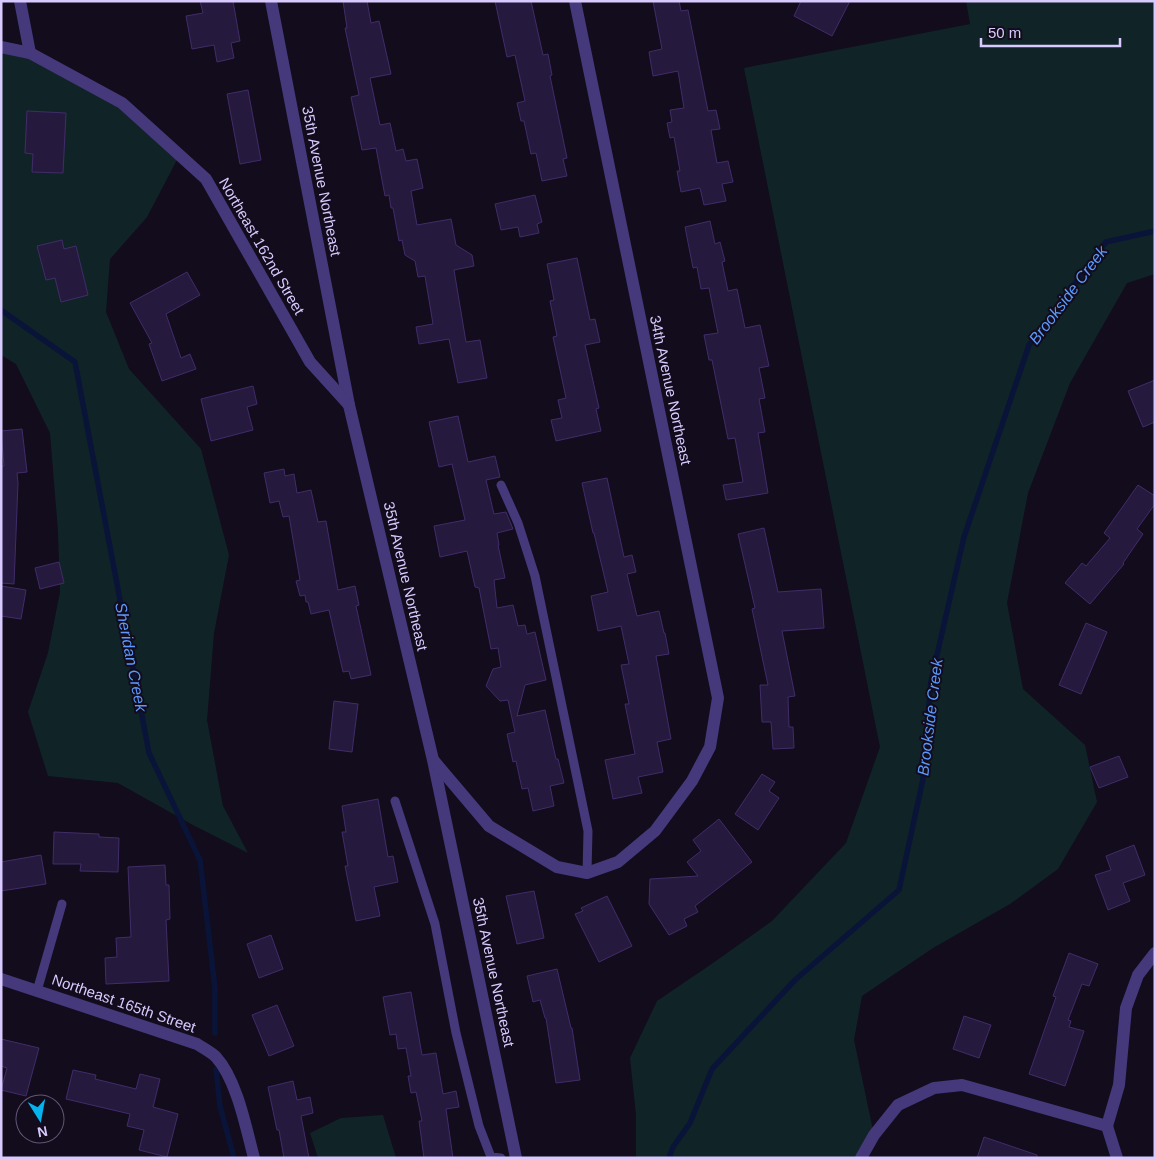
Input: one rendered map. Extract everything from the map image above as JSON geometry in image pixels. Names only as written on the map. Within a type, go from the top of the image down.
[{"type":"street","points":[[20,1],[30,53]]},
{"type":"street","name":"35th Avenue Northeast","points":[[271,1],[349,405],[433,760],[516,1158]]},
{"type":"street","name":"34th Avenue Northeast","points":[[575,1],[718,698],[710,747],[692,781],[655,831],[618,862],[587,873]]},
{"type":"street","name":"Northeast 162nd Street","points":[[1,47],[30,53],[122,103],[206,179],[310,362],[349,405]]},
{"type":"street","points":[[433,760],[489,826],[557,867],[587,873]]},
{"type":"street","points":[[1117,1158],[1107,1126],[1119,1085],[1126,1008],[1138,975],[1155,953]]},
{"type":"street","name":"Northeast 165th Street","points":[[1,979],[197,1044],[216,1057],[229,1077],[238,1100],[254,1158]]},
{"type":"street","points":[[861,1158],[874,1135],[898,1105],[934,1088],[962,1085],[1107,1126]]},
{"type":"lane","points":[[501,485],[518,523],[535,576],[588,831],[587,873]]},
{"type":"lane","points":[[394,801],[435,924],[456,1034],[479,1126],[491,1157],[501,1158]]},
{"type":"lane","points":[[37,991],[62,904]]},
{"type":"green space","points":[[966,1],[1155,1],[1155,274],[1127,283],[1070,383],[1028,493],[1007,603],[1023,689],[1085,745],[1097,802],[1058,869],[1010,904],[933,948],[862,996],[854,1040],[874,1135],[861,1158],[636,1158],[636,1115],[630,1058],[657,1001],[772,921],[846,843],[880,747],[744,68],[970,24]]},
{"type":"green space","points":[[1,47],[30,53],[122,103],[180,154],[147,217],[110,259],[106,312],[129,369],[201,449],[229,555],[214,633],[207,720],[223,806],[248,853],[118,783],[48,776],[28,712],[48,653],[60,592],[58,531],[50,433],[16,364],[1,355]]},
{"type":"green space","points":[[383,1115],[396,1158],[318,1158],[310,1133],[341,1118]]},
{"type":"building","points":[[200,1],[233,1],[240,41],[231,43],[234,58],[217,62],[214,45],[192,49],[186,16],[203,13]]},
{"type":"building","points":[[343,1],[367,1],[371,23],[379,21],[391,74],[370,78],[380,125],[390,123],[396,151],[403,149],[406,161],[417,159],[423,188],[411,191],[417,225],[451,219],[456,245],[472,255],[474,266],[454,270],[466,342],[480,340],[487,378],[458,383],[449,339],[419,344],[416,327],[433,324],[425,276],[418,277],[415,261],[405,255],[402,240],[399,241],[389,195],[385,196],[376,148],[362,150],[351,97],[359,95],[345,28],[347,28]]},
{"type":"building","points":[[495,1],[531,1],[543,55],[548,54],[552,75],[550,76],[567,158],[563,159],[567,176],[542,181],[536,153],[531,154],[524,121],[521,121],[517,103],[525,101],[515,55],[507,57]]},
{"type":"building","points":[[653,1],[679,1],[681,11],[688,10],[708,111],[716,110],[720,129],[711,130],[717,163],[728,161],[733,182],[722,184],[726,201],[704,205],[700,188],[681,192],[677,171],[680,171],[674,137],[670,138],[667,123],[672,122],[670,110],[684,108],[678,71],[653,76],[649,52],[662,49]]},
{"type":"building","points":[[801,1],[850,1],[832,36],[794,16]]},
{"type":"building","points":[[248,90],[261,160],[240,164],[227,94]]},
{"type":"building","points":[[27,111],[66,113],[63,173],[32,172],[33,154],[25,153]]},
{"type":"building","points":[[535,195],[542,222],[537,224],[539,233],[520,237],[518,227],[501,230],[495,204]]},
{"type":"building","points":[[710,221],[715,244],[720,242],[725,261],[722,262],[728,291],[737,289],[745,328],[760,325],[769,366],[759,368],[765,398],[759,399],[765,432],[758,433],[768,493],[726,500],[723,485],[743,482],[735,438],[728,439],[712,360],[709,360],[704,335],[718,333],[709,288],[701,289],[697,267],[693,268],[685,227]]},
{"type":"building","points":[[62,240],[64,249],[76,246],[88,295],[61,302],[55,278],[46,280],[37,246]]},
{"type":"building","points":[[577,258],[590,320],[595,319],[600,342],[585,345],[599,408],[596,409],[601,431],[556,441],[551,420],[562,418],[558,400],[566,398],[553,337],[557,336],[550,301],[554,300],[547,264]]},
{"type":"building","points":[[187,272],[200,295],[166,314],[181,358],[190,354],[196,369],[162,381],[149,344],[152,343],[130,303]]},
{"type":"building","points":[[1155,380],[1155,422],[1143,427],[1128,391]]},
{"type":"building","points":[[253,386],[257,404],[247,407],[253,430],[211,441],[201,399]]},
{"type":"building","points":[[458,416],[468,462],[495,456],[500,477],[486,480],[494,514],[506,512],[513,529],[497,533],[505,578],[494,580],[497,608],[513,605],[518,626],[525,625],[527,634],[535,632],[546,680],[525,685],[517,716],[545,710],[556,759],[558,759],[564,783],[550,786],[554,806],[533,811],[528,788],[522,789],[516,761],[513,762],[507,734],[515,732],[508,700],[500,701],[486,686],[493,669],[501,667],[498,648],[491,649],[479,588],[475,587],[467,551],[440,557],[434,526],[465,520],[452,464],[439,467],[429,422]]},
{"type":"building","points":[[22,429],[27,472],[17,473],[14,584],[1,583],[1,466],[4,466],[1,431]]},
{"type":"building","points":[[284,469],[285,476],[294,474],[297,493],[311,490],[318,522],[326,521],[338,590],[355,586],[359,605],[356,606],[371,675],[351,679],[349,671],[343,672],[329,610],[311,614],[305,595],[300,596],[296,581],[300,580],[289,516],[283,517],[279,501],[270,503],[264,473]]},
{"type":"building","points":[[607,478],[624,557],[632,555],[636,572],[627,574],[637,616],[659,611],[665,633],[669,654],[656,656],[671,739],[657,742],[663,772],[638,777],[642,793],[613,799],[605,760],[635,754],[625,704],[629,704],[621,665],[629,664],[621,626],[598,631],[591,596],[608,592],[582,483]]},
{"type":"building","points":[[1138,485],[1155,496],[1155,504],[1137,529],[1143,534],[1124,564],[1090,604],[1065,583],[1082,563],[1086,566],[1110,538],[1104,533]]},
{"type":"building","points":[[764,528],[778,592],[821,589],[824,628],[782,631],[795,696],[788,697],[789,727],[793,727],[794,748],[773,749],[771,722],[762,722],[760,685],[768,685],[752,609],[755,608],[738,534]]},
{"type":"building","points":[[59,562],[64,583],[40,589],[35,568]]},
{"type":"building","points":[[1,586],[26,590],[21,619],[1,616]]},
{"type":"building","points":[[1086,623],[1107,632],[1081,694],[1059,685]]},
{"type":"building","points":[[334,701],[358,704],[352,752],[329,749]]},
{"type":"building","points":[[1119,756],[1128,777],[1099,788],[1090,767]]},
{"type":"building","points":[[762,774],[775,782],[769,791],[779,798],[758,830],[735,814]]},
{"type":"building","points":[[378,799],[388,857],[393,856],[398,882],[374,887],[380,916],[356,921],[345,866],[348,866],[342,832],[346,832],[342,806]]},
{"type":"building","points":[[719,819],[752,862],[695,906],[698,912],[684,919],[687,926],[669,935],[649,904],[650,879],[698,876],[687,862],[701,851],[693,840]]},
{"type":"building","points":[[54,832],[99,834],[99,837],[119,838],[118,872],[80,871],[81,864],[53,864]]},
{"type":"building","points":[[1134,845],[1145,875],[1123,883],[1130,901],[1108,910],[1095,875],[1111,870],[1106,856]]},
{"type":"building","points":[[41,855],[46,884],[1,891],[1,862]]},
{"type":"building","points":[[165,865],[166,885],[169,885],[170,919],[166,920],[169,981],[106,984],[105,958],[117,957],[116,938],[131,937],[128,867]]},
{"type":"building","points":[[534,891],[544,938],[517,944],[506,896]]},
{"type":"building","points":[[607,896],[632,946],[599,962],[575,914],[583,911],[581,908]]},
{"type":"building","points":[[271,935],[283,969],[259,978],[247,944]]},
{"type":"building","points":[[1069,953],[1098,964],[1089,986],[1082,984],[1068,1020],[1071,1021],[1069,1027],[1084,1031],[1065,1086],[1029,1074],[1056,997],[1053,996]]},
{"type":"building","points":[[557,969],[572,1028],[580,1080],[556,1083],[546,1018],[540,1000],[533,1002],[527,976]]},
{"type":"building","points":[[411,992],[422,1055],[436,1053],[443,1094],[456,1091],[459,1107],[446,1109],[453,1158],[424,1158],[419,1121],[422,1121],[416,1092],[411,1093],[408,1076],[411,1076],[406,1048],[398,1049],[396,1034],[390,1035],[383,997]]},
{"type":"building","points":[[277,1005],[294,1046],[269,1056],[252,1015]]},
{"type":"building","points":[[964,1016],[991,1025],[979,1058],[953,1049]]},
{"type":"building","points":[[1,1039],[39,1048],[27,1094],[1,1090],[7,1068],[1,1066]]},
{"type":"building","points":[[73,1070],[96,1075],[95,1079],[136,1089],[140,1074],[160,1079],[153,1107],[178,1114],[167,1157],[139,1150],[144,1130],[127,1126],[130,1114],[66,1099]]},
{"type":"building","points":[[293,1081],[297,1100],[310,1097],[313,1113],[301,1116],[309,1158],[284,1158],[268,1087]]},
{"type":"building","points":[[984,1137],[1037,1155],[1037,1158],[977,1158]]},
{"type":"waterway","name":"Brookside Creek","points":[[669,1158],[673,1147],[690,1123],[712,1069],[795,980],[899,890],[923,779],[931,681],[964,537],[1029,345],[1106,242],[1155,231]]},
{"type":"waterway","name":"Sheridan Creek","points":[[1,310],[75,362],[149,753],[200,860],[215,988],[215,1033]]},
{"type":"waterway","name":"Sheridan Creek","points":[[216,1069],[220,1106],[234,1158]]}]
